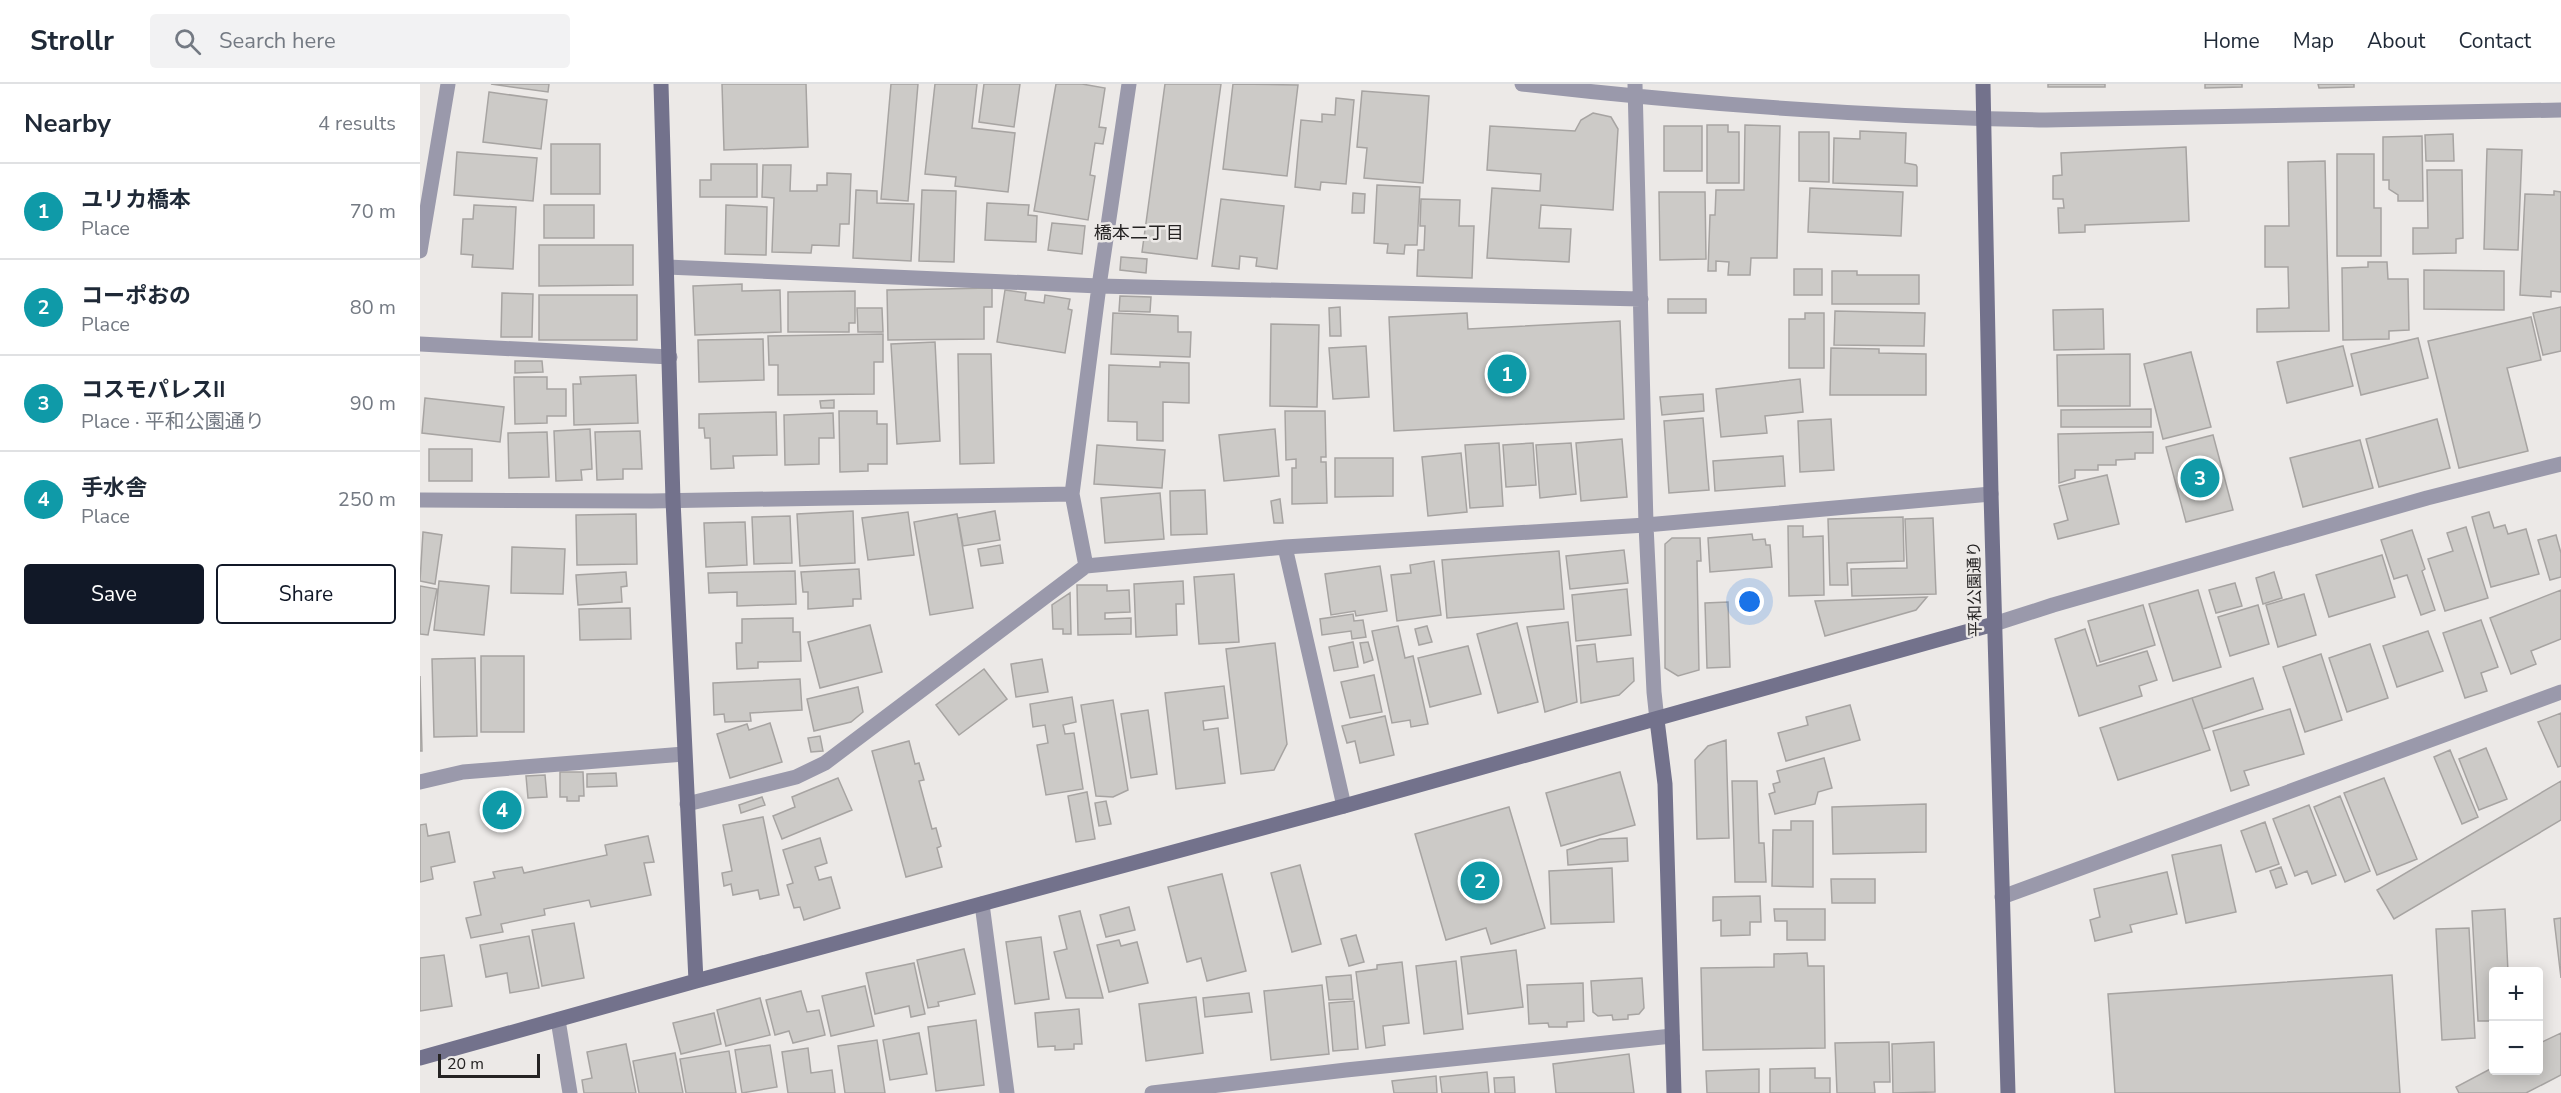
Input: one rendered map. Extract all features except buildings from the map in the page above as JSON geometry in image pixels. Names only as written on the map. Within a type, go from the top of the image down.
[{"type":"street","points":[[420,251],[448,84]]},
{"type":"street","points":[[662,84],[673,500],[696,981]]},
{"type":"street","points":[[1086,566],[1072,494],[1099,286],[1129,84]]},
{"type":"street","points":[[1522,84],[1635,90],[1983,119],[2046,120],[2561,110]]},
{"type":"street","name":"平和公園通り","points":[[1983,84],[1994,624],[2008,1093]]},
{"type":"street","points":[[1635,90],[1646,525],[1654,692],[1665,784],[1674,1093]]},
{"type":"street","points":[[667,267],[1099,286],[1641,299]]},
{"type":"street","points":[[420,344],[670,357]]},
{"type":"street","points":[[420,1058],[1657,720],[2416,501],[2561,464]]},
{"type":"street","points":[[420,500],[673,500],[1072,494]]},
{"type":"street","points":[[687,804],[796,777],[825,763],[1086,566],[1285,547],[1646,525],[1991,494]]},
{"type":"street","points":[[1285,547],[1344,806]]},
{"type":"street","points":[[2002,897],[2561,692]]},
{"type":"street","points":[[420,782],[463,772],[684,754]]},
{"type":"street","points":[[982,904],[1007,1093]]},
{"type":"street","points":[[558,1020],[570,1093]]},
{"type":"street","points":[[1152,1093],[1672,1036]]},
{"type":"place","name":"ユリカ橋本","points":[[1507,374]]},
{"type":"place","name":"コスモパレスII","points":[[2200,478]]},
{"type":"place","name":"手水舎","points":[[502,810]]},
{"type":"place","name":"コーポおの","points":[[1480,881]]},
{"type":"district","name":"橋本二丁目","points":[[1139,233]]}]
